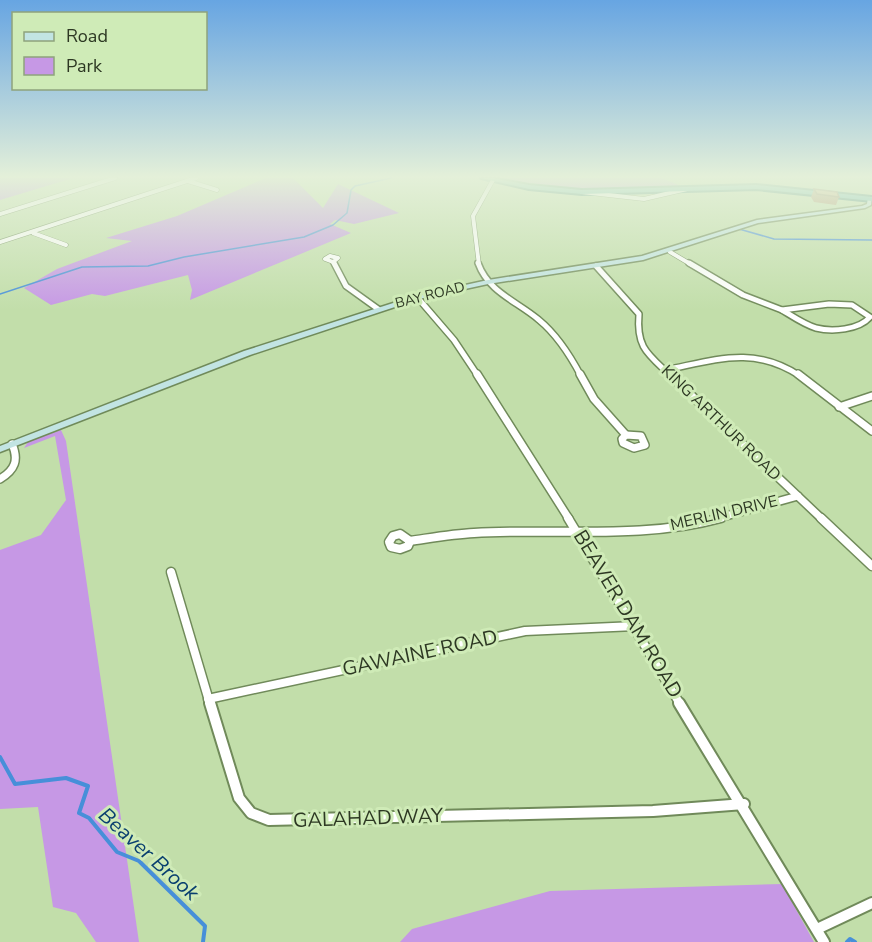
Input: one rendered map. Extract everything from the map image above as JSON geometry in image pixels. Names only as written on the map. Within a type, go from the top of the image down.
[{"type":"main road","name":"BAY ROAD","points":[[0,449],[247,353],[417,297],[488,282],[670,252],[757,222]]},
{"type":"street","points":[[0,242],[66,222]]},
{"type":"street","points":[[473,222],[478,263],[488,282],[509,302],[539,320],[572,358],[594,399],[626,435]]},
{"type":"street","points":[[33,233],[66,245]]},
{"type":"street","points":[[670,252],[738,292],[782,310],[815,328],[832,331],[865,323],[870,317],[862,310],[837,304],[782,310]]},
{"type":"street","points":[[333,262],[346,286],[378,309]]},
{"type":"street","name":"KING ARTHUR ROAD","points":[[596,266],[639,314],[639,341],[665,370],[872,566]]},
{"type":"street","name":"BEAVER DAM ROAD","points":[[417,297],[459,347],[579,533],[744,804],[824,942]]},
{"type":"street","points":[[665,370],[730,357],[760,357],[783,366],[872,431]]},
{"type":"street","points":[[839,407],[872,396]]},
{"type":"street","points":[[0,479],[16,463],[12,444]]},
{"type":"street","name":"MERLIN DRIVE","points":[[410,540],[474,533],[579,533],[687,525],[798,496]]},
{"type":"street","name":"GALAHAD WAY","points":[[171,572],[239,800],[249,814],[261,819],[277,821],[653,811],[744,804]]},
{"type":"street","name":"GAWAINE ROAD","points":[[208,699],[517,632],[635,626]]},
{"type":"street","points":[[817,930],[872,903]]},
{"type":"green space","points":[[158,222],[333,222],[330,224],[351,233],[190,300],[192,290],[188,275],[105,296],[92,294],[51,305],[24,288],[57,269],[132,241],[106,238]]},
{"type":"green space","points":[[61,430],[66,441],[139,942],[96,942],[76,913],[53,907],[38,807],[0,809],[0,550],[41,535],[66,500],[55,436],[24,448],[28,442]]},
{"type":"green space","points":[[782,884],[814,942],[400,942],[412,929],[550,891]]},
{"type":"waterway","points":[[0,294],[82,267],[148,266],[184,257],[304,237],[337,222]]},
{"type":"waterway","points":[[739,229],[774,239],[872,240]]},
{"type":"waterway","name":"Beaver Brook","points":[[0,757],[15,784],[66,778],[88,786],[79,813],[89,818],[117,852],[139,861],[205,926],[203,942]]},
{"type":"waterway","name":"Beaver Brook","points":[[847,942],[850,939],[855,942]]}]
